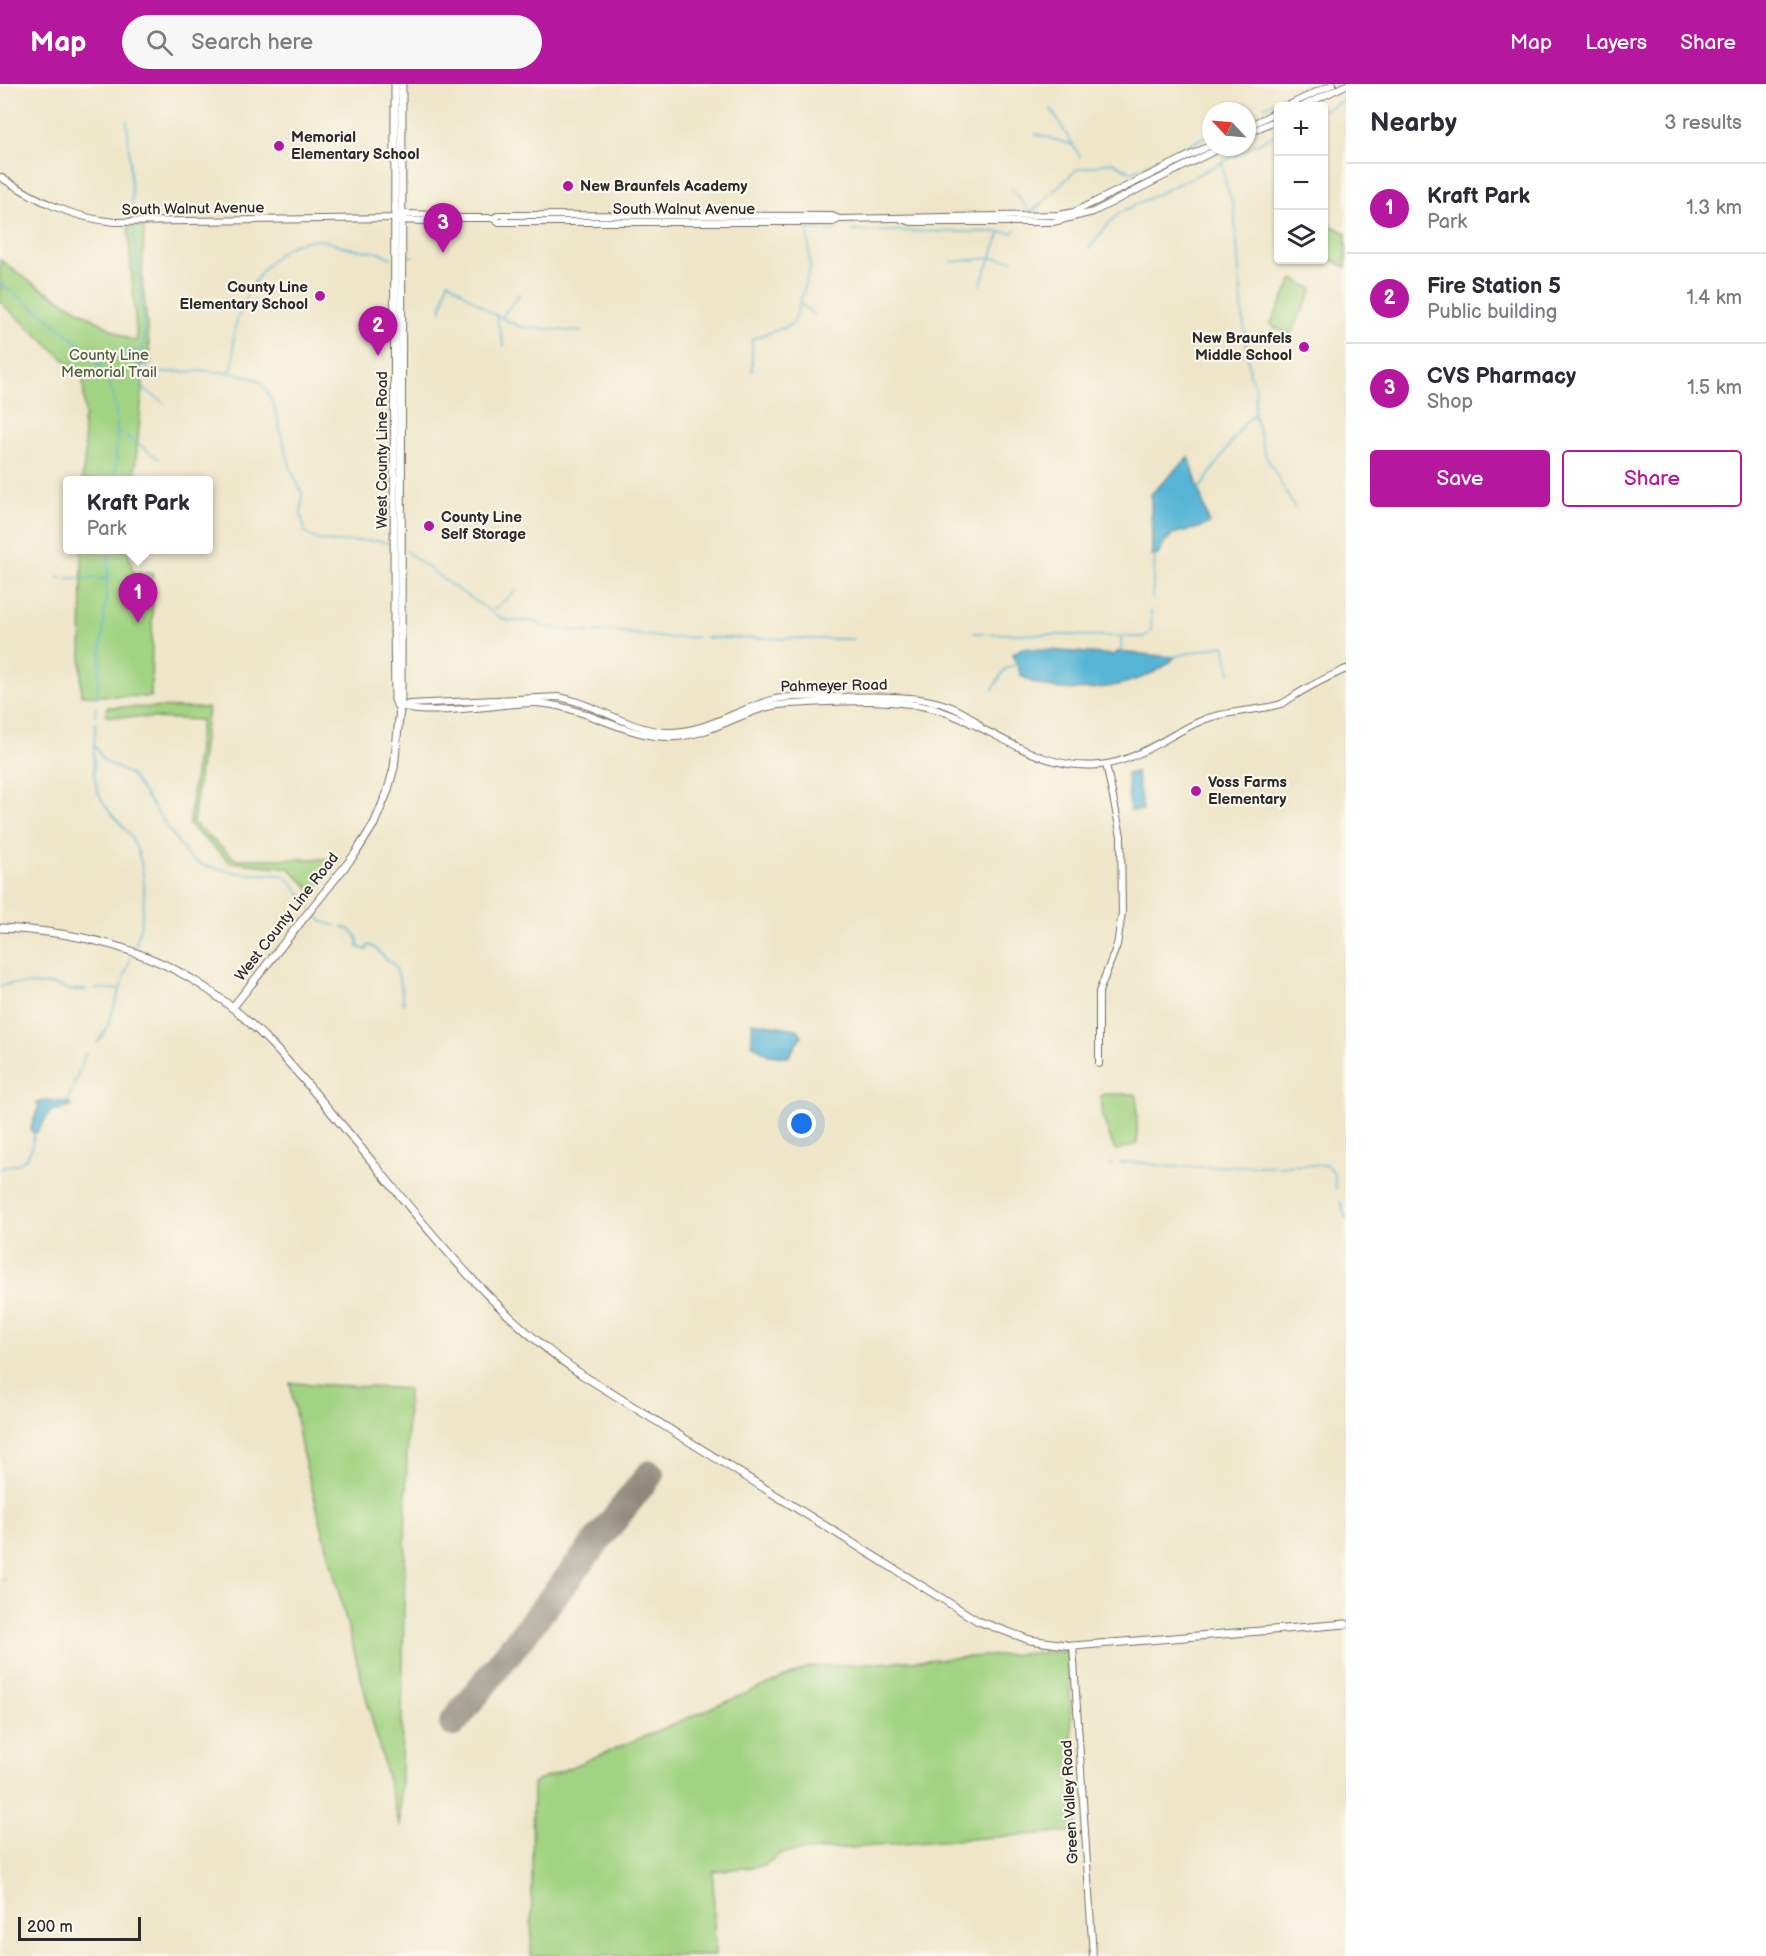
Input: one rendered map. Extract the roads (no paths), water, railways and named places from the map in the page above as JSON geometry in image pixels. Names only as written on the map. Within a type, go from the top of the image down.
[{"type":"main road","name":"West County Line Road","points":[[395,84],[399,218]]},
{"type":"main road","name":"West County Line Road","points":[[232,1007],[361,845],[383,805],[397,751],[402,707],[398,533],[399,218],[402,84]]},
{"type":"main road","points":[[0,928],[65,933],[128,950],[184,975],[232,1007],[278,1049],[490,1298],[547,1351],[962,1612],[1015,1636],[1073,1646],[1346,1624]]},
{"type":"street","points":[[1295,102],[1333,84]]},
{"type":"street","points":[[1311,102],[1346,85]]},
{"type":"street","points":[[1256,122],[1274,113]]},
{"type":"street","points":[[1256,130],[1274,121]]},
{"type":"street","name":"South Walnut Avenue","points":[[0,177],[47,205],[80,216],[102,220],[399,218],[449,222],[454,218],[494,218],[499,215],[832,216],[839,219],[1059,215],[1074,212],[1202,149]]},
{"type":"street","name":"South Walnut Avenue","points":[[898,217],[911,222],[1053,222],[1070,219],[1093,212],[1204,156]]},
{"type":"street","name":"Pahmeyer Road","points":[[402,707],[409,704],[559,697],[582,703],[640,727],[676,732],[710,724],[777,699],[894,697],[938,704],[974,719],[981,726],[1049,761],[1066,765],[1106,764],[1124,759],[1205,719],[1288,701],[1346,669]]},
{"type":"street","points":[[1099,1064],[1099,992],[1119,938],[1122,913],[1121,836],[1106,764]]},
{"type":"street","name":"Green Valley Road","points":[[1073,1646],[1093,1956]]},
{"type":"water","points":[[1189,457],[1209,523],[1175,534],[1163,544],[1158,555],[1152,555],[1151,494]]},
{"type":"water","points":[[1022,648],[1175,657],[1162,668],[1144,677],[1123,684],[1077,690],[1036,684],[1021,675],[1013,654]]},
{"type":"water","points":[[1136,772],[1143,810],[1130,811],[1127,774]]},
{"type":"water","points":[[752,1022],[797,1029],[802,1035],[788,1057],[769,1055],[752,1044]]},
{"type":"water","points":[[47,1100],[70,1103],[71,1107],[51,1111],[37,1132],[33,1133],[31,1127],[39,1106],[37,1103]]},
{"type":"waterway","points":[[1264,107],[1310,84]]},
{"type":"waterway","points":[[1328,108],[1346,99]]},
{"type":"waterway","points":[[1051,109],[1080,157]]},
{"type":"waterway","points":[[127,121],[133,214]]},
{"type":"waterway","points":[[1036,134],[1073,145]]},
{"type":"waterway","points":[[1274,135],[1222,162],[1225,181],[1234,208],[1250,376],[1256,387],[1254,413],[1265,454],[1295,509]]},
{"type":"waterway","points":[[1012,189],[1031,213],[1076,170],[1112,162],[1131,172],[1202,138]]},
{"type":"waterway","points":[[1089,249],[1108,224],[1121,212],[1221,163]]},
{"type":"waterway","points":[[134,229],[143,315],[142,355]]},
{"type":"waterway","points":[[752,371],[752,339],[791,325],[795,319],[810,269],[808,229],[837,230]]},
{"type":"waterway","points":[[980,285],[1001,232],[1013,233],[1016,230]]},
{"type":"waterway","points":[[852,231],[1001,232]]},
{"type":"waterway","points":[[228,373],[234,359],[234,333],[244,302],[261,272],[286,249],[301,242],[321,240],[382,253],[391,258]]},
{"type":"waterway","points":[[406,257],[413,256]]},
{"type":"waterway","points":[[951,262],[992,258],[1013,260]]},
{"type":"waterway","points":[[441,311],[448,281],[491,313],[521,327],[581,332]]},
{"type":"waterway","points":[[0,283],[62,329],[92,357],[103,371],[110,384],[115,407],[117,432],[115,476]]},
{"type":"waterway","points":[[502,317],[519,294]]},
{"type":"waterway","points":[[801,304],[814,315]]},
{"type":"waterway","points":[[496,315],[504,346]]},
{"type":"waterway","points":[[126,350],[138,351],[149,371],[154,373],[204,371],[235,373],[258,380],[264,386],[274,406],[291,470],[302,493],[301,514],[305,532],[324,541],[381,541],[391,544]]},
{"type":"waterway","points":[[98,362],[117,358],[124,351]]},
{"type":"waterway","points":[[140,355],[143,388],[164,403]]},
{"type":"waterway","points":[[1199,490],[1243,425],[1254,414]]},
{"type":"waterway","points":[[117,432],[134,441]]},
{"type":"waterway","points":[[137,443],[159,459]]},
{"type":"waterway","points":[[406,551],[448,583],[499,617],[509,621],[534,621],[543,626],[590,633],[612,631],[665,638],[697,637]]},
{"type":"waterway","points":[[97,698],[110,554]]},
{"type":"waterway","points":[[1152,599],[1155,555]]},
{"type":"waterway","points":[[58,578],[108,579]]},
{"type":"waterway","points":[[493,610],[517,590]]},
{"type":"waterway","points":[[974,633],[1144,637],[1151,631],[1151,611]]},
{"type":"waterway","points":[[705,638],[853,639]]},
{"type":"waterway","points":[[1121,638],[1121,654]]},
{"type":"waterway","points":[[1173,657],[1224,645],[1230,673]]},
{"type":"waterway","points":[[992,690],[1005,669],[1017,664]]},
{"type":"waterway","points":[[95,716],[96,707]]},
{"type":"waterway","points":[[95,723],[94,764],[99,795],[136,846],[143,874],[142,919],[135,947]]},
{"type":"waterway","points":[[95,746],[104,761],[131,775],[189,858],[205,866],[239,873],[283,875],[291,881],[310,907]]},
{"type":"waterway","points":[[313,911],[323,922],[336,926]]},
{"type":"waterway","points":[[343,927],[355,934],[358,947],[366,950],[369,945],[393,963],[399,978],[404,1004]]},
{"type":"waterway","points":[[97,1043],[106,1030],[131,957]]},
{"type":"waterway","points":[[0,987],[7,984],[55,985],[70,990],[86,990]]},
{"type":"waterway","points":[[95,989],[118,989]]},
{"type":"waterway","points":[[67,1102],[86,1053]]},
{"type":"waterway","points":[[0,1168],[17,1164],[26,1158],[35,1131]]},
{"type":"waterway","points":[[1119,1163],[1176,1167],[1326,1165],[1334,1172],[1336,1189]]},
{"type":"waterway","points":[[1340,1202],[1346,1218]]},
{"type":"place","name":"Memorial Elementary School","points":[[279,146]]},
{"type":"place","name":"New Braunfels Academy","points":[[568,186]]},
{"type":"place","name":"CVS Pharmacy","points":[[443,253]]},
{"type":"place","name":"County Line Elementary School","points":[[320,296]]},
{"type":"place","name":"New Braunfels Middle School","points":[[1304,347]]},
{"type":"place","name":"Fire Station 5","points":[[378,356]]},
{"type":"place","name":"County Line Self Storage","points":[[429,526]]},
{"type":"place","name":"Kraft Park","points":[[138,623]]},
{"type":"place","name":"Voss Farms Elementary","points":[[1196,791]]},
{"type":"park label","name":"County Line Memorial Trail","points":[[109,364]]}]
